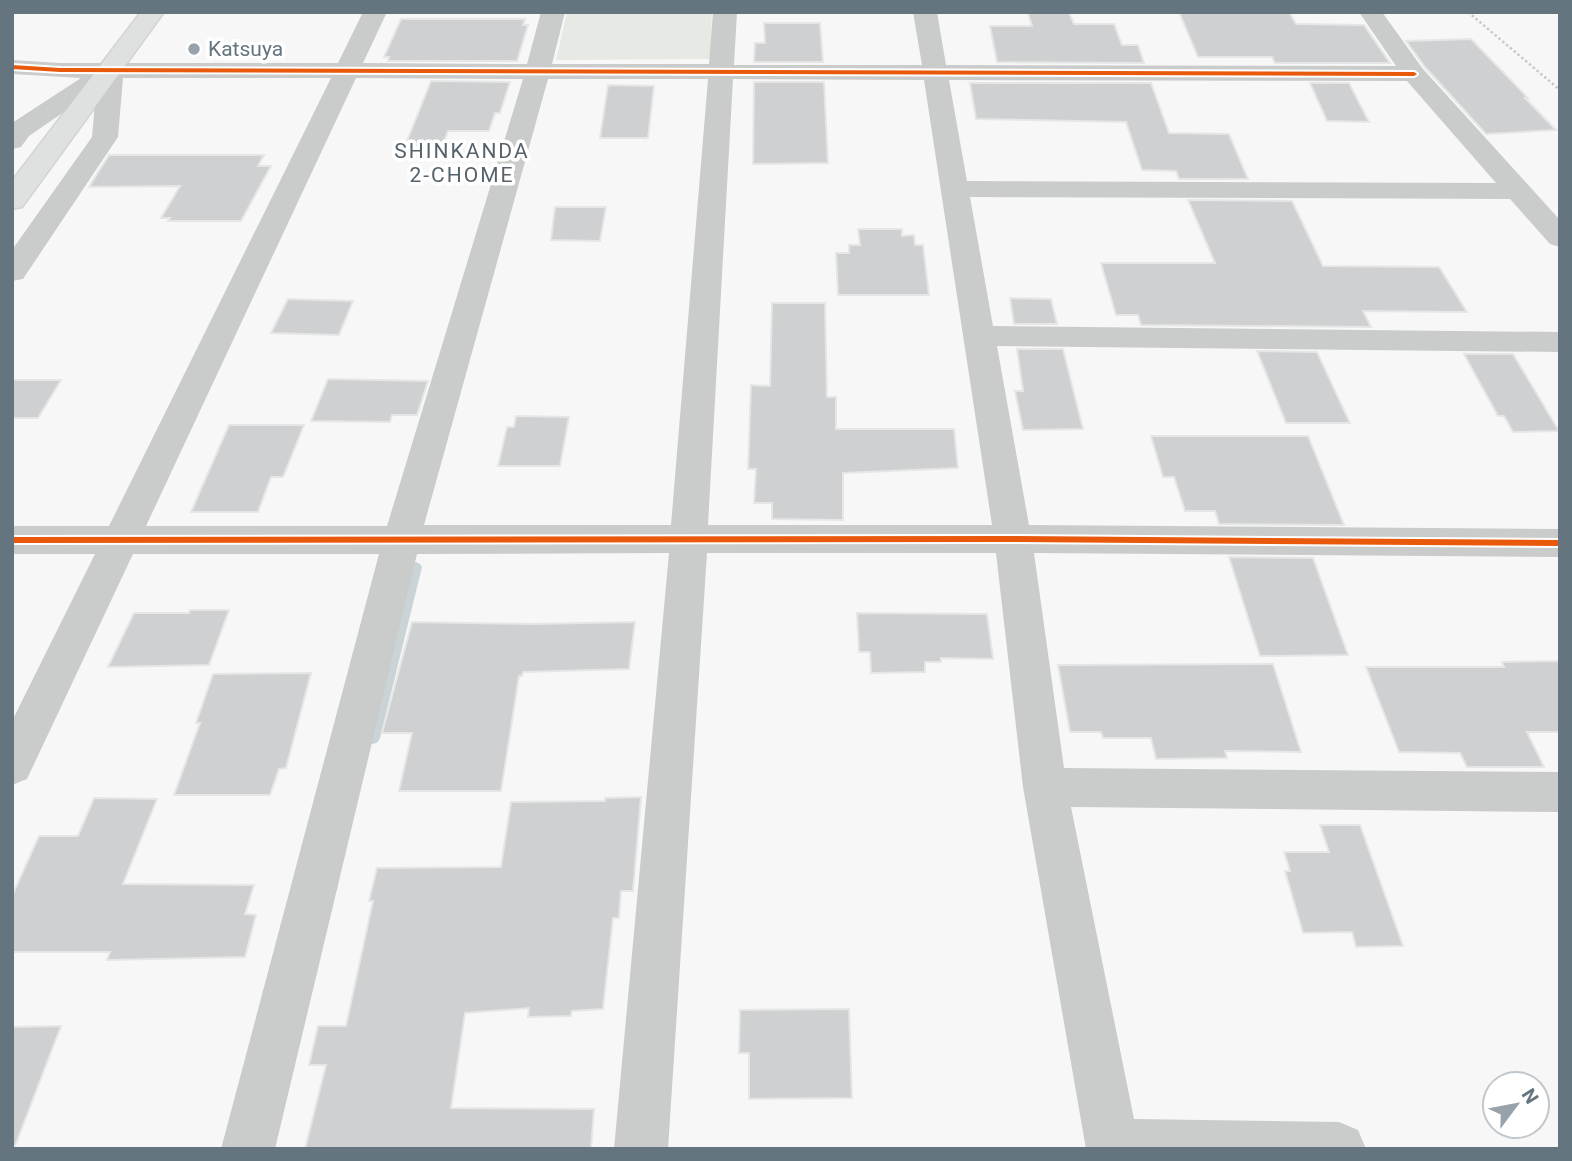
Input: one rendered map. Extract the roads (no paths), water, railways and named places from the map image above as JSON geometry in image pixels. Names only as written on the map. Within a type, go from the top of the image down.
[{"type":"main road","points":[[12,201],[153,12]]},
{"type":"street","points":[[12,766],[374,12]]},
{"type":"street","points":[[248,1149],[402,537],[553,12]]},
{"type":"street","points":[[641,1149],[689,538],[725,12]]},
{"type":"street","points":[[925,12],[1013,539],[1045,787],[1113,1147],[1339,1149]]},
{"type":"street","points":[[1370,12],[1414,74],[1560,237]]},
{"type":"street","points":[[12,67],[60,71],[111,69],[1414,74]]},
{"type":"street","points":[[12,141],[20,130],[111,69]]},
{"type":"street","points":[[12,272],[105,137],[111,69]]},
{"type":"street","points":[[955,188],[1516,191]]},
{"type":"street","points":[[979,336],[1560,342]]},
{"type":"street","points":[[12,540],[402,537],[1560,543]]},
{"type":"street","points":[[1045,787],[1560,792]]},
{"type":"waterway","points":[[373,738],[416,567]]},
{"type":"place","name":"Katsuya","points":[[194,49]]},
{"type":"district","name":"SHINKANDA 2-CHOME","points":[[462,163]]}]
